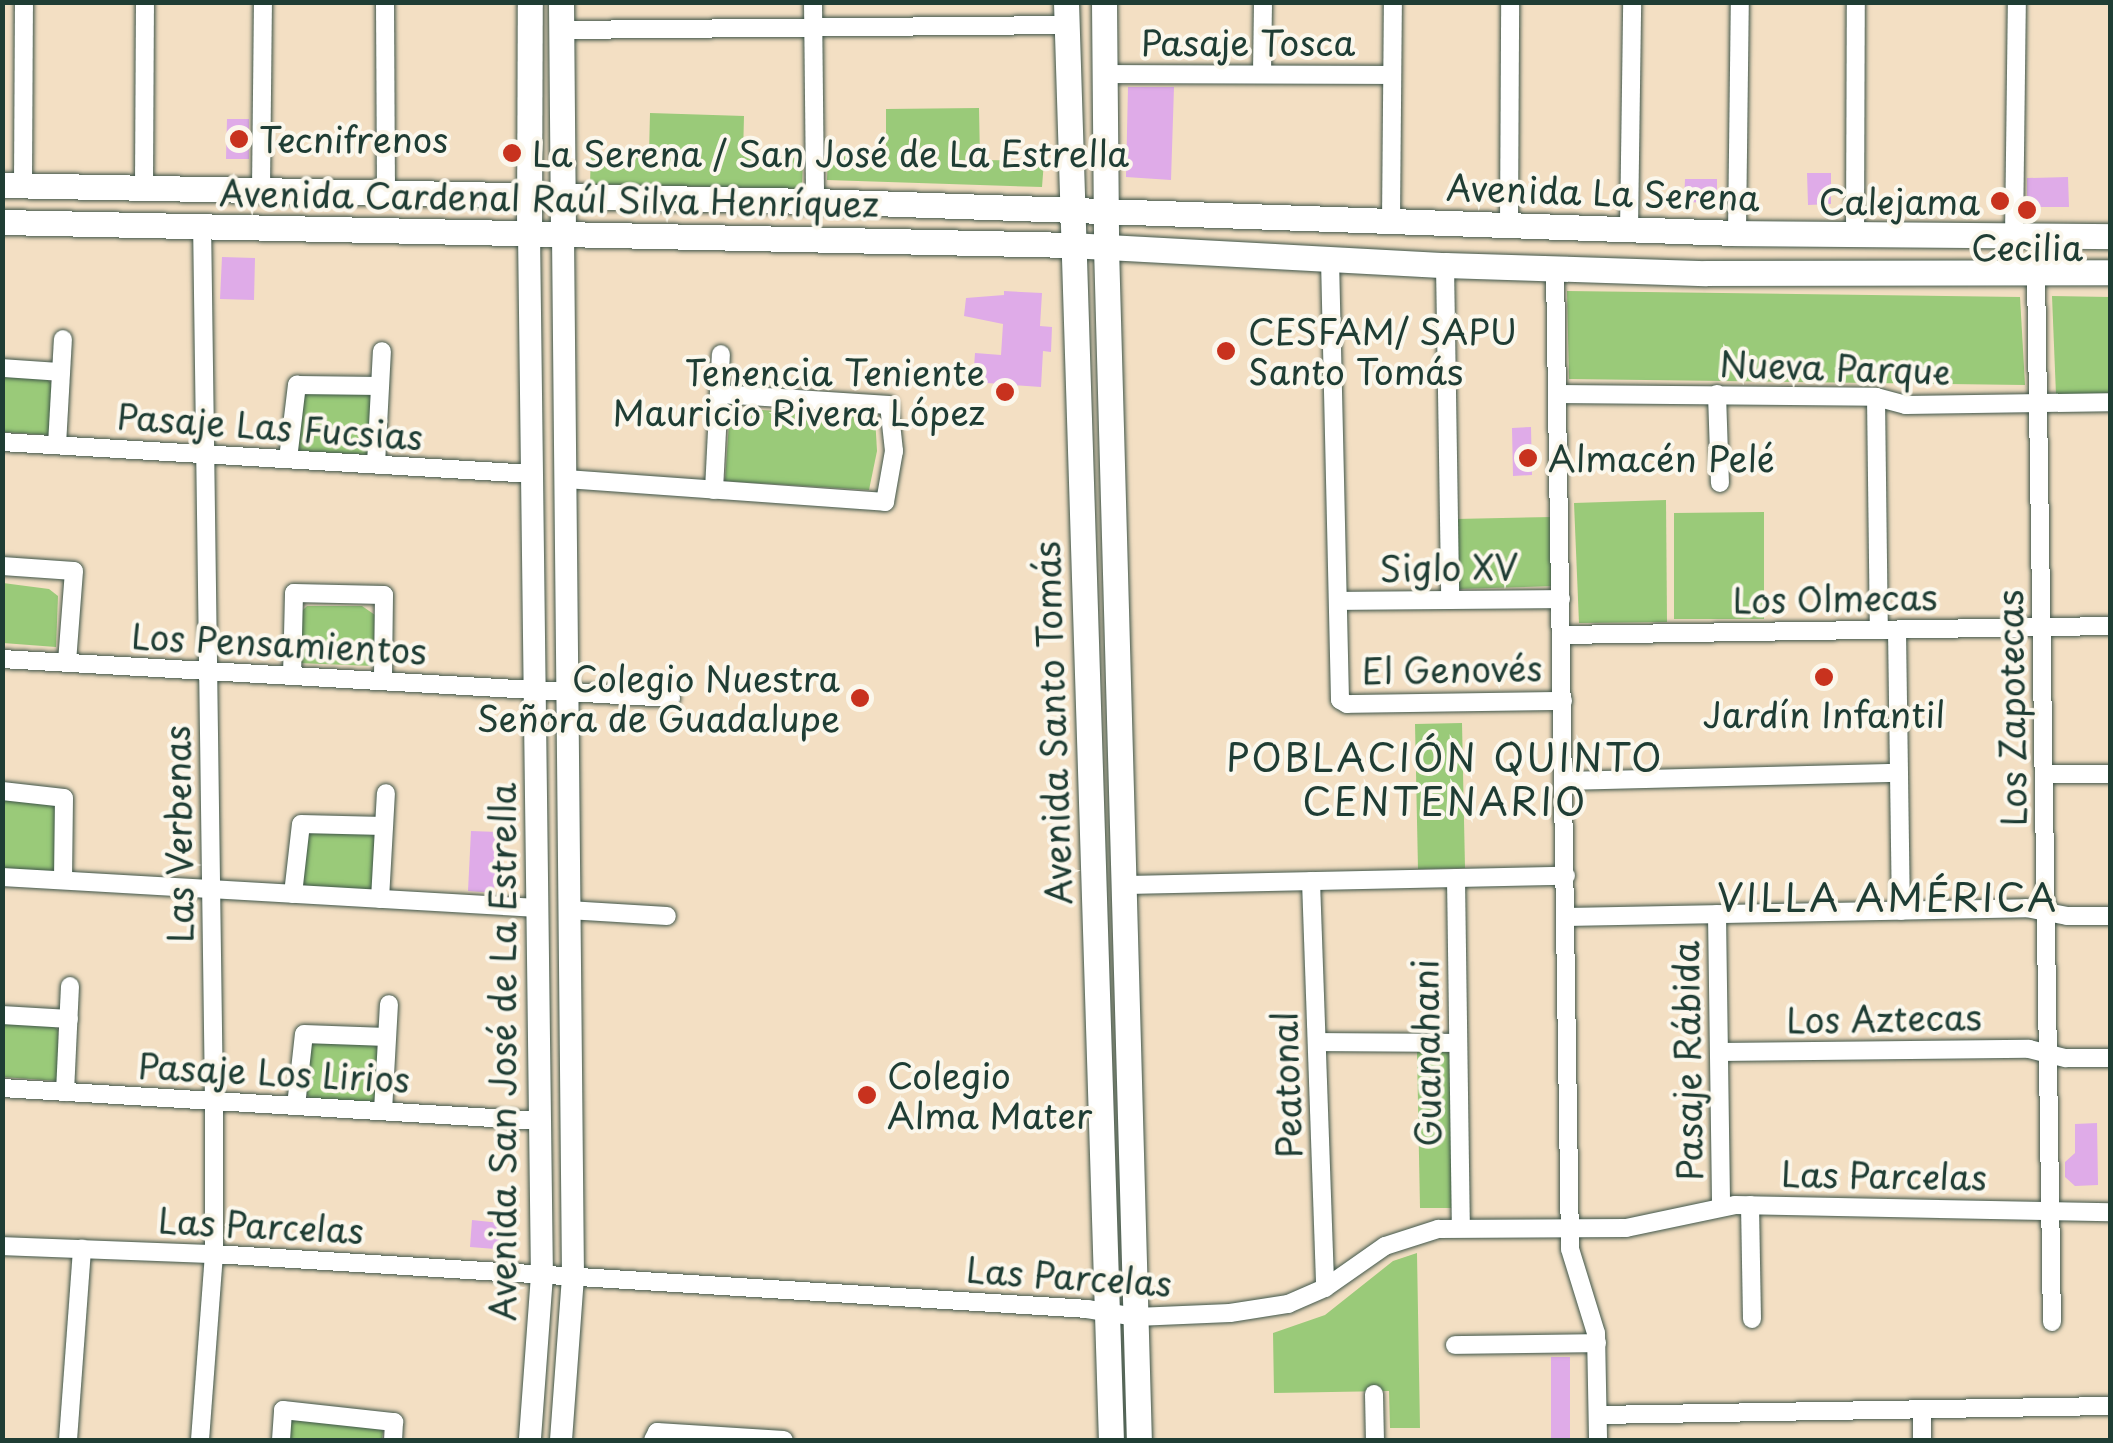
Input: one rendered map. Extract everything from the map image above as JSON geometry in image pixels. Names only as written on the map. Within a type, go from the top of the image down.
[{"type":"main road","name":"Avenida San José de La Estrella","points":[[530,2],[530,232]]},
{"type":"main road","name":"Avenida San José de La Estrella","points":[[562,2],[563,232]]},
{"type":"main road","name":"Avenida Santo Tomás","points":[[1104,2],[1104,74],[1089,209],[1124,884],[1139,1440]]},
{"type":"main road","name":"Avenida Santo Tomás","points":[[1066,14],[1089,209],[1110,1440]]},
{"type":"main road","name":"Avenida Cardenal Raúl Silva Henríquez","points":[[12,185],[564,194],[1089,209]]},
{"type":"main road","name":"Avenida La Serena","points":[[1089,209],[1737,233],[2110,236]]},
{"type":"main road","name":"Avenida Cardenal Raúl Silva Henríquez","points":[[2,222],[1090,246]]},
{"type":"main road","points":[[1090,246],[1555,269],[2110,272]]},
{"type":"street","points":[[12,185],[24,2]]},
{"type":"street","points":[[144,187],[145,2]]},
{"type":"street","points":[[261,189],[262,2]]},
{"type":"street","points":[[385,2],[386,192]]},
{"type":"street","points":[[813,2],[815,201]]},
{"type":"street","points":[[1262,74],[1263,2]]},
{"type":"street","points":[[1391,220],[1393,2]]},
{"type":"street","points":[[1508,226],[1510,2]]},
{"type":"street","points":[[1629,230],[1632,2]]},
{"type":"street","points":[[1737,233],[1740,2]]},
{"type":"street","points":[[1855,234],[1856,2]]},
{"type":"street","points":[[2014,236],[2017,2]]},
{"type":"street","points":[[562,30],[814,28],[1066,14]]},
{"type":"street","name":"Pasaje Tosca","points":[[1104,74],[1392,74]]},
{"type":"street","name":"Las Verbenas","points":[[200,1440],[214,1254],[202,226]]},
{"type":"street","name":"Avenida San José de La Estrella","points":[[530,232],[542,1275],[530,1440]]},
{"type":"street","name":"Avenida San José de La Estrella","points":[[561,1440],[573,1277],[563,232]]},
{"type":"street","points":[[1330,260],[1338,601]]},
{"type":"street","points":[[1445,265],[1450,600]]},
{"type":"street","points":[[1555,269],[1570,1229],[1572,1267],[1592,1312],[1597,1343],[1598,1440]]},
{"type":"street","name":"Los Zapotecas","points":[[2036,272],[2052,1322]]},
{"type":"street","points":[[57,445],[63,338]]},
{"type":"street","points":[[376,464],[382,351]]},
{"type":"street","points":[[714,490],[722,354]]},
{"type":"street","points":[[2,368],[61,372]]},
{"type":"street","points":[[288,459],[298,385],[380,386]]},
{"type":"street","points":[[566,479],[885,502],[894,451],[889,405],[719,394]]},
{"type":"street","name":"Nueva Parque","points":[[1557,394],[1876,397],[1906,404],[2110,402]]},
{"type":"street","points":[[1718,394],[1720,483]]},
{"type":"street","points":[[1876,397],[1900,773],[1901,910]]},
{"type":"street","name":"Pasaje Las Fucsias","points":[[2,442],[534,474]]},
{"type":"street","points":[[2,566],[74,571],[66,663]]},
{"type":"street","points":[[292,676],[294,594],[384,595],[382,682]]},
{"type":"street","name":"Siglo XV","points":[[1338,601],[1561,599]]},
{"type":"street","name":"El Genovés","points":[[1338,601],[1342,702],[1563,701]]},
{"type":"street","name":"Los Olmecas","points":[[1562,635],[2110,626]]},
{"type":"street","name":"Los Pensamientos","points":[[2,659],[670,698]]},
{"type":"street","points":[[1564,780],[1900,773]]},
{"type":"street","points":[[2045,774],[2110,774]]},
{"type":"street","points":[[2,791],[64,798],[63,880]]},
{"type":"street","points":[[380,899],[386,793]]},
{"type":"street","points":[[294,894],[302,824],[384,826]]},
{"type":"street","points":[[2,876],[538,908]]},
{"type":"street","points":[[1124,884],[1566,876]]},
{"type":"street","name":"Guanahani","points":[[1456,878],[1461,1228]]},
{"type":"street","name":"Peatonal","points":[[1311,881],[1325,1288]]},
{"type":"street","points":[[1566,916],[2026,908],[2110,916]]},
{"type":"street","points":[[568,910],[667,916]]},
{"type":"street","name":"Pasaje Rábida","points":[[1717,914],[1722,1206]]},
{"type":"street","points":[[66,1092],[70,986]]},
{"type":"street","points":[[384,1111],[389,1004]]},
{"type":"street","points":[[2,1015],[69,1019]]},
{"type":"street","points":[[296,1106],[304,1034],[387,1037]]},
{"type":"street","points":[[1317,1042],[1458,1043]]},
{"type":"street","name":"Los Aztecas","points":[[1719,1052],[2029,1049],[2110,1058]]},
{"type":"street","name":"Pasaje Los Lirios","points":[[2,1088],[540,1121]]},
{"type":"street","name":"Las Parcelas","points":[[2,1246],[214,1254],[1108,1311],[1136,1317],[1250,1311],[1288,1304],[1325,1288],[1400,1239],[1461,1228],[1644,1226],[1722,1206],[2110,1212]]},
{"type":"street","name":"Pasaje Rábida","points":[[1750,1206],[1752,1319]]},
{"type":"street","points":[[68,1440],[82,1249]]},
{"type":"street","points":[[1456,1345],[1597,1343]]},
{"type":"street","points":[[1374,1394],[1374,1440]]},
{"type":"street","points":[[1598,1414],[2110,1406]]},
{"type":"street","points":[[1922,1409],[1922,1440]]},
{"type":"street","points":[[281,1440],[283,1410],[394,1422],[393,1440]]},
{"type":"street","points":[[653,1440],[657,1432],[784,1440]]},
{"type":"green space","points":[[979,108],[980,160],[1044,161],[1042,187],[827,180],[828,156],[886,156],[886,109]]},
{"type":"green space","points":[[650,113],[744,116],[743,156],[803,158],[802,189],[590,184],[591,153],[649,154]]},
{"type":"green space","points":[[1567,291],[2020,297],[2025,385],[1569,379]]},
{"type":"green space","points":[[2052,296],[2110,297],[2110,393],[2056,395]]},
{"type":"green space","points":[[2,374],[45,377],[52,384],[49,435],[3,432]]},
{"type":"green space","points":[[368,391],[375,397],[369,455],[299,451],[294,446],[299,393]]},
{"type":"green space","points":[[730,408],[875,417],[877,451],[869,490],[725,481]]},
{"type":"green space","points":[[1666,500],[1667,622],[1579,623],[1574,503]]},
{"type":"green space","points":[[1764,512],[1764,619],[1674,619],[1674,513]]},
{"type":"green space","points":[[1553,517],[1555,586],[1457,589],[1455,519]]},
{"type":"green space","points":[[3,583],[49,589],[58,596],[56,647],[3,643]]},
{"type":"green space","points":[[307,606],[362,606],[375,615],[373,666],[298,663],[299,614]]},
{"type":"green space","points":[[1462,723],[1465,868],[1418,869],[1415,724]]},
{"type":"green space","points":[[2,794],[54,799],[63,811],[59,872],[3,869]]},
{"type":"green space","points":[[371,830],[378,835],[375,886],[367,893],[305,889],[301,883],[303,831]]},
{"type":"green space","points":[[2,1019],[51,1024],[58,1030],[58,1081],[3,1077]]},
{"type":"green space","points":[[368,1039],[379,1049],[377,1096],[372,1104],[311,1099],[303,1091],[305,1043]]},
{"type":"green space","points":[[1417,1052],[1453,1052],[1455,1208],[1420,1208]]},
{"type":"green space","points":[[1417,1253],[1420,1428],[1390,1428],[1389,1391],[1274,1393],[1273,1333],[1325,1315],[1393,1261]]},
{"type":"green space","points":[[287,1418],[372,1419],[383,1431],[382,1440],[285,1440]]},
{"type":"building","points":[[1128,87],[1174,87],[1171,180],[1126,177]]},
{"type":"building","name":"Tecnifrenos","points":[[227,119],[249,119],[249,159],[226,159]]},
{"type":"building","points":[[1807,173],[1831,173],[1831,204],[1808,205]]},
{"type":"building","points":[[2068,177],[2069,207],[2027,207],[2027,178]]},
{"type":"building","points":[[1685,179],[1717,179],[1717,203],[1684,202]]},
{"type":"building","points":[[222,257],[255,258],[254,300],[220,299]]},
{"type":"building","points":[[1004,291],[1042,293],[1040,326],[1052,327],[1051,352],[1043,351],[1041,387],[973,382],[975,353],[1001,355],[1003,324],[964,316],[966,298],[1004,295]]},
{"type":"building","points":[[1531,427],[1532,475],[1513,476],[1512,428]]},
{"type":"building","points":[[471,831],[498,832],[494,893],[468,891]]},
{"type":"building","points":[[2097,1123],[2098,1185],[2075,1186],[2065,1177],[2065,1162],[2075,1153],[2075,1124]]},
{"type":"building","points":[[472,1220],[510,1224],[508,1250],[470,1247]]},
{"type":"building","points":[[1551,1357],[1570,1357],[1570,1440],[1551,1440]]},
{"type":"place","name":"Tecnifrenos","points":[[239,139]]},
{"type":"place","name":"La Serena / San José de La Estrella","points":[[512,153]]},
{"type":"place","name":"Calejama","points":[[2000,201]]},
{"type":"place","name":"Cecilia","points":[[2027,210]]},
{"type":"place","name":"CESFAM/ SAPU Santo Tomás","points":[[1226,351]]},
{"type":"place","name":"Tenencia Teniente Mauricio Rivera López","points":[[1005,392]]},
{"type":"place","name":"Almacén Pelé","points":[[1528,458]]},
{"type":"place","name":"Jardín Infantil","points":[[1824,677]]},
{"type":"place","name":"Colegio Nuestra Señora de Guadalupe","points":[[860,698]]},
{"type":"place","name":"Colegio Alma Mater","points":[[867,1095]]},
{"type":"district","name":"POBLACIÓN QUINTO CENTENARIO","points":[[1445,779]]},
{"type":"district","name":"VILLA AMÉRICA","points":[[1888,897]]}]
